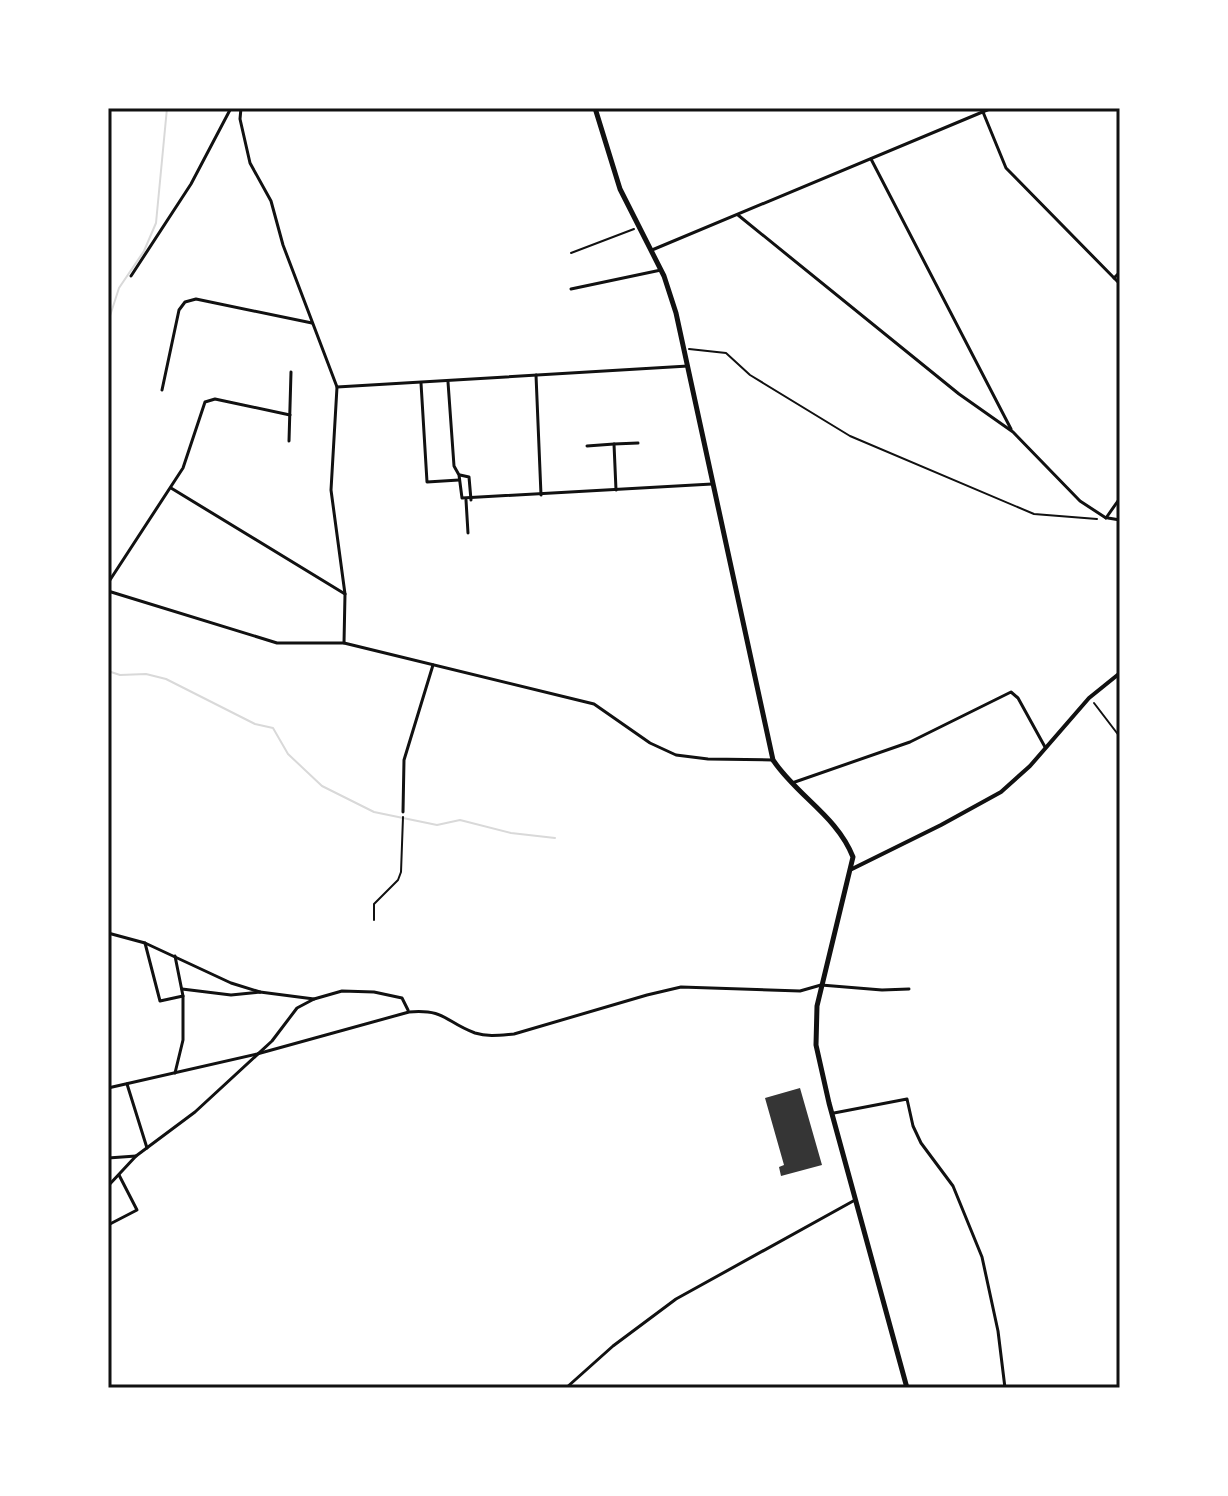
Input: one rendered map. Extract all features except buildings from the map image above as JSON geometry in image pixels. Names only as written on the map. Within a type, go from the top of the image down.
[{"type":"main road","points":[[595,108],[620,189],[661,269],[684,349],[773,760],[845,837],[853,857],[821,985],[816,1045],[904,1387]]},
{"type":"street","points":[[131,276],[207,157],[231,108]]},
{"type":"street","points":[[241,108],[240,119],[250,163],[271,201],[283,245],[337,387],[331,490],[345,594],[344,643]]},
{"type":"street","points":[[652,250],[992,108]]},
{"type":"street","points":[[983,112],[1006,168],[1120,284]]},
{"type":"street","points":[[871,159],[1013,432]]},
{"type":"street","points":[[738,215],[959,394],[1013,432],[1080,501],[1106,518],[1120,520]]},
{"type":"street","points":[[571,289],[661,269]]},
{"type":"street","points":[[1114,278],[1120,272]]},
{"type":"street","points":[[162,390],[179,310],[185,302],[196,299],[312,323]]},
{"type":"street","points":[[337,387],[688,366]]},
{"type":"street","points":[[289,441],[291,372]]},
{"type":"street","points":[[536,375],[541,495]]},
{"type":"street","points":[[448,382],[454,466],[467,499]]},
{"type":"street","points":[[421,383],[427,482],[469,477],[468,533]]},
{"type":"street","points":[[108,583],[171,488],[189,455],[205,402],[215,399],[290,415]]},
{"type":"street","points":[[587,446],[638,443]]},
{"type":"street","points":[[614,444],[616,490]]},
{"type":"street","points":[[467,499],[712,484]]},
{"type":"street","points":[[171,488],[345,594]]},
{"type":"street","points":[[1106,518],[1120,498]]},
{"type":"street","points":[[108,591],[277,643],[344,643],[594,704],[650,743],[676,755],[773,760]]},
{"type":"street","points":[[403,812],[404,760],[433,665]]},
{"type":"street","points":[[852,869],[1001,792],[1021,775],[1089,698],[1120,673]]},
{"type":"street","points":[[792,783],[910,742],[1011,692],[1018,698],[1046,748]]},
{"type":"street","points":[[108,933],[145,943],[231,983],[260,992],[314,999]]},
{"type":"street","points":[[145,943],[160,1001],[183,996]]},
{"type":"street","points":[[175,956],[183,996],[183,1040],[175,1073]]},
{"type":"street","points":[[108,1088],[257,1054],[409,1012],[429,1010],[478,1034],[497,1036],[514,1034],[681,987],[800,991],[821,985],[909,989]]},
{"type":"street","points":[[182,989],[231,995],[260,992]]},
{"type":"street","points":[[108,1186],[136,1156],[195,1112],[272,1041],[297,1008],[314,999],[342,991],[374,992],[402,998],[409,1012]]},
{"type":"street","points":[[127,1084],[147,1148]]},
{"type":"street","points":[[832,1113],[907,1099],[917,1134],[953,1186],[982,1257],[998,1331],[1005,1388]]},
{"type":"street","points":[[108,1158],[136,1156]]},
{"type":"street","points":[[108,1225],[137,1210],[119,1175]]},
{"type":"street","points":[[566,1388],[613,1346],[676,1299],[855,1200]]},
{"type":"path","points":[[571,253],[640,226]]},
{"type":"path","points":[[684,349],[726,353],[750,375],[850,436],[1034,514],[1106,518]]},
{"type":"path","points":[[1089,698],[1120,737]]},
{"type":"path","points":[[374,920],[374,904],[398,880],[401,872],[403,812]]},
{"type":"waterway","points":[[108,322],[119,288],[144,251],[156,223],[167,108]]},
{"type":"waterway","points":[[108,671],[166,679],[255,724],[273,728],[288,754],[322,786],[374,812],[437,825],[460,820],[511,833],[555,838]]}]
